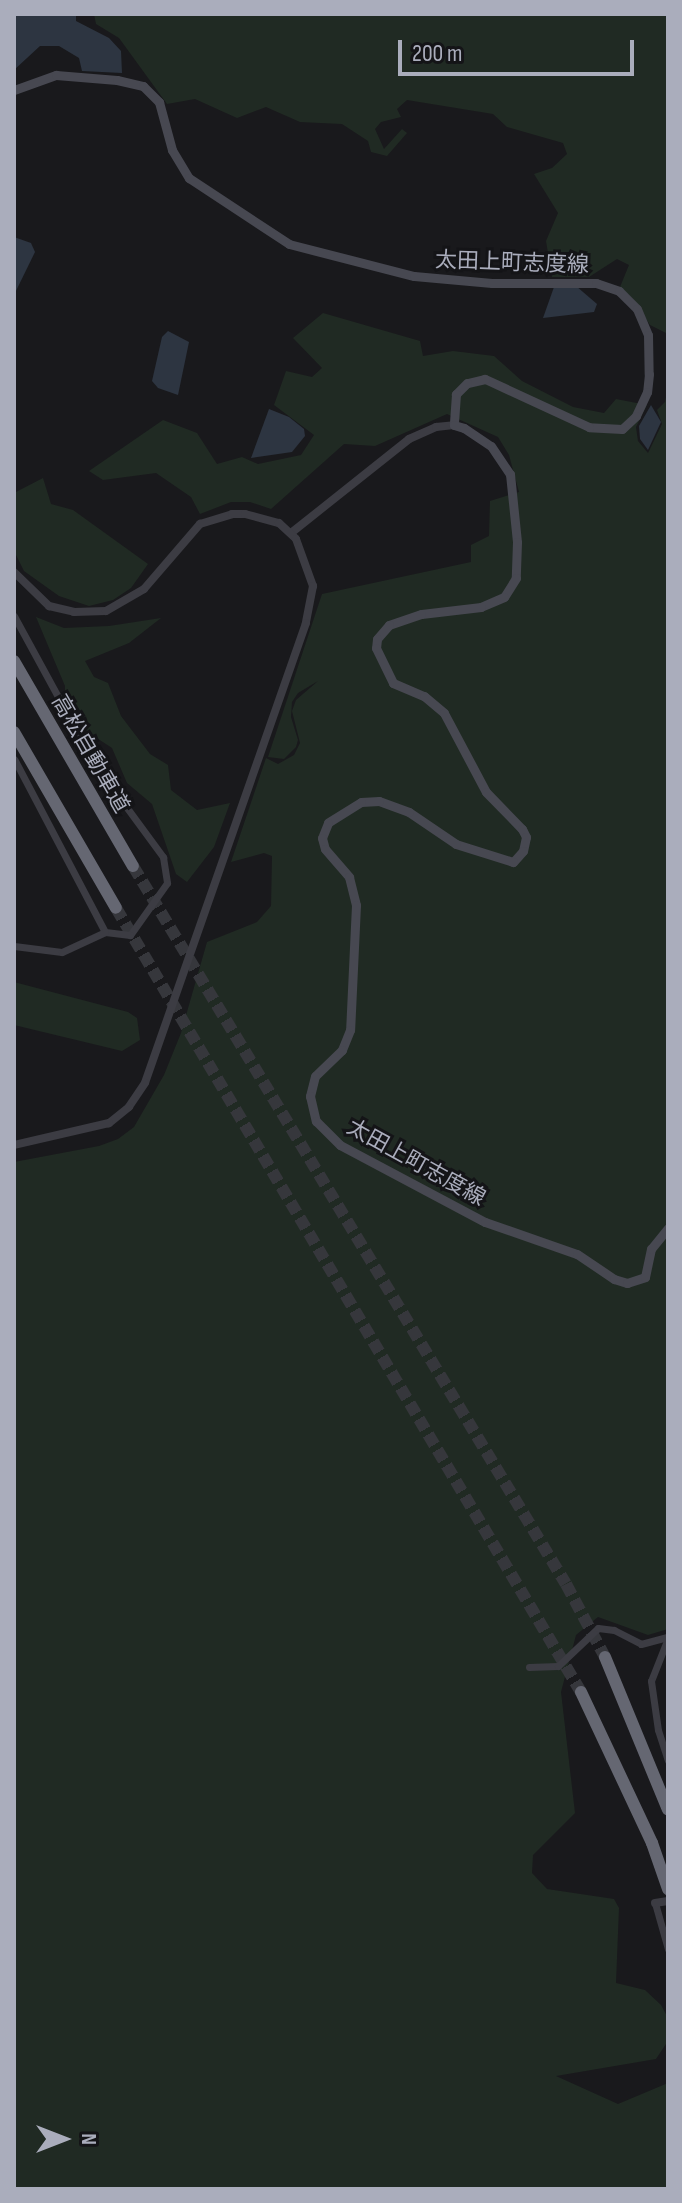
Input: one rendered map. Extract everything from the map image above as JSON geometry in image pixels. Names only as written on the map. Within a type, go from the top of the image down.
[{"type":"highway","name":"高松自動車道","points":[[14,661],[133,866]]},
{"type":"highway","points":[[14,732],[116,908]]},
{"type":"highway","points":[[605,1657],[668,1810]]},
{"type":"highway","points":[[581,1692],[652,1843],[668,1889]]},
{"type":"main road","name":"太田上町志度線","points":[[14,90],[56,75],[117,80],[143,86],[159,102],[172,150],[189,178],[289,244],[414,276],[492,283],[596,283],[619,291],[637,309],[648,335],[649,374],[647,392],[630,424],[611,430],[589,427],[485,379],[461,388],[456,394],[454,425],[476,435],[506,465],[517,542],[516,578],[504,597],[481,607],[421,614],[389,625],[377,639],[376,648],[393,683],[424,696],[444,713],[486,792],[526,837],[523,851],[513,862],[456,844],[409,812],[379,801],[361,802],[328,823],[322,838],[325,849],[349,877],[356,905],[350,1030],[342,1050],[315,1076],[311,1106],[324,1132],[340,1145],[485,1222],[577,1254],[614,1279],[627,1283],[645,1277],[651,1249],[668,1228]]},
{"type":"street","points":[[291,533],[409,439],[436,427],[454,425]]},
{"type":"street","points":[[14,572],[49,606],[74,612],[106,611],[144,589],[200,524],[224,515],[245,514],[279,523],[291,533],[307,562],[313,603],[151,1072],[129,1107],[109,1123],[14,1145]]},
{"type":"street","points":[[14,616],[94,763],[163,857],[168,871],[167,883],[130,935],[105,932],[62,952],[14,946]]},
{"type":"street","points":[[14,759],[105,932]]},
{"type":"street","points":[[529,1667],[558,1666],[598,1628],[614,1630],[641,1644],[668,1637]]},
{"type":"street","points":[[668,1637],[651,1681],[658,1730],[668,1760]]},
{"type":"street","points":[[661,1902],[668,1949]]},
{"type":"shaded area","points":[[94,14],[668,14],[668,334],[650,325],[633,299],[620,287],[629,265],[617,259],[589,277],[552,277],[546,241],[558,213],[534,174],[552,168],[567,154],[563,143],[507,127],[493,114],[407,100],[397,109],[401,117],[381,122],[375,129],[384,149],[402,129],[407,133],[387,156],[371,152],[368,141],[342,124],[300,122],[266,107],[237,118],[195,99],[167,104],[119,38],[96,24]]},
{"type":"shaded area","points":[[323,313],[420,341],[423,356],[453,351],[494,356],[522,381],[573,407],[604,413],[616,399],[647,405],[636,427],[638,441],[648,453],[662,424],[657,410],[665,402],[668,387],[668,1629],[648,1635],[598,1617],[576,1635],[561,1692],[575,1813],[533,1855],[532,1873],[547,1889],[614,1899],[619,1908],[616,1983],[645,1990],[661,2005],[668,2018],[668,2041],[656,2059],[556,2076],[618,2104],[668,2083],[668,2189],[14,2189],[14,1162],[99,1146],[118,1139],[134,1127],[164,1075],[181,1033],[207,942],[257,922],[271,906],[272,856],[264,853],[231,862],[266,758],[278,764],[294,755],[300,743],[292,711],[296,700],[318,681],[298,693],[292,702],[291,717],[298,740],[296,747],[284,759],[268,757],[322,594],[471,562],[471,545],[489,536],[490,501],[519,492],[509,455],[498,437],[447,414],[375,446],[344,444],[271,509],[250,502],[231,502],[200,514],[191,497],[156,473],[103,480],[89,471],[163,420],[197,433],[217,464],[242,457],[258,464],[301,455],[314,435],[274,405],[286,371],[312,377],[322,368],[293,338]]},
{"type":"shaded area","points":[[43,478],[51,504],[73,510],[148,564],[131,588],[113,600],[89,606],[59,596],[24,571],[14,551],[14,493]]},
{"type":"shaded area","points":[[36,617],[64,628],[109,626],[161,618],[129,643],[85,661],[94,677],[108,683],[121,716],[150,754],[168,765],[171,790],[197,810],[230,803],[214,847],[187,882],[176,874],[152,804],[127,783],[112,748],[86,731],[65,701],[65,686]]},
{"type":"shaded area","points":[[14,982],[128,1012],[137,1018],[140,1040],[122,1051],[14,1025]]},
{"type":"water","points":[[14,14],[76,14],[76,21],[109,38],[121,51],[122,73],[82,71],[79,58],[59,46],[40,46],[14,70]]},
{"type":"water","points":[[14,237],[31,243],[35,252],[14,295]]},
{"type":"water","points":[[576,286],[597,304],[594,312],[543,318],[554,287]]},
{"type":"water","points":[[168,331],[189,342],[178,395],[158,388],[152,381],[162,337]]},
{"type":"water","points":[[651,405],[661,422],[648,450],[640,439],[639,426]]},
{"type":"water","points":[[269,409],[289,417],[304,429],[305,436],[292,452],[251,458]]},
{"type":"tunnel","points":[[133,866],[566,1584],[605,1657]]},
{"type":"tunnel","points":[[116,908],[581,1692]]}]
